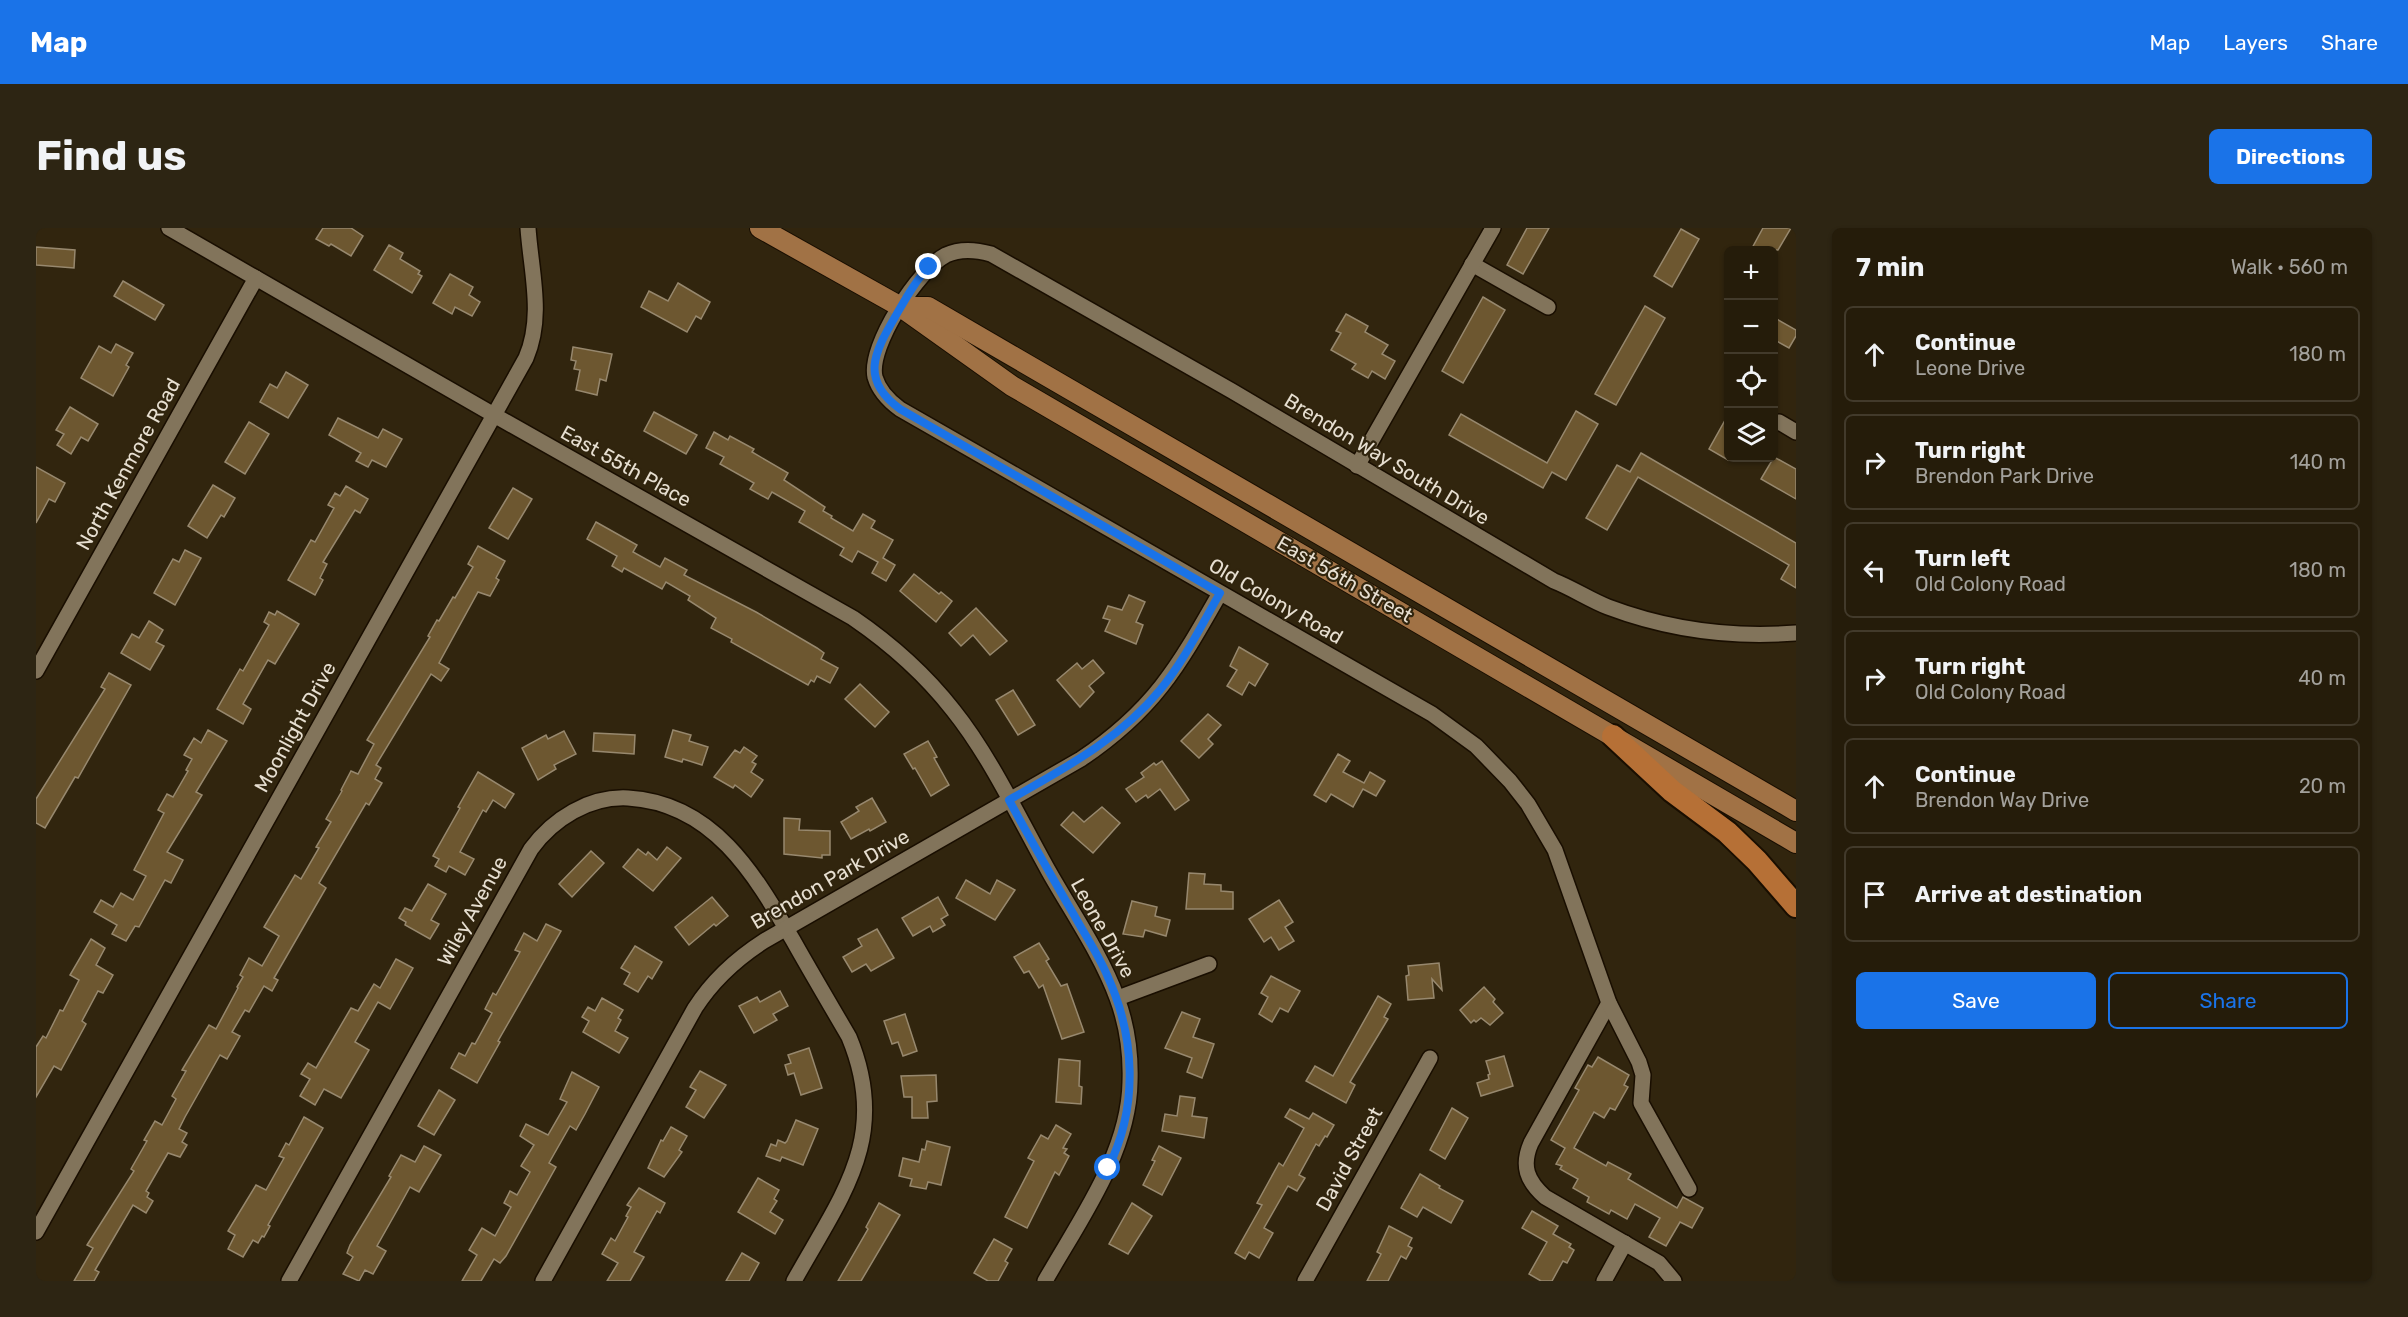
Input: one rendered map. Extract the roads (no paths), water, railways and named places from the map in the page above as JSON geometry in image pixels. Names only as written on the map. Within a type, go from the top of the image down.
[{"type":"highway","points":[[1613,736],[1672,791],[1727,832],[1757,861],[1796,906]]},
{"type":"main road","name":"East 56th Street","points":[[760,228],[901,307],[1012,386],[1796,843]]},
{"type":"main road","name":"East 56th Street","points":[[901,307],[928,307],[1796,811]]},
{"type":"street","name":"East 55th Place","points":[[169,228],[836,608],[886,641],[916,667],[956,712],[975,740],[1009,800]]},
{"type":"street","name":"Moonlight Drive","points":[[36,1232],[526,358],[535,332],[536,309],[528,228]]},
{"type":"street","points":[[1357,466],[1492,228]]},
{"type":"street","name":"Old Colony Road","points":[[980,251],[952,253],[934,262],[920,277],[884,336],[874,359],[876,379],[881,391],[891,402],[1432,714],[1476,747],[1503,773],[1528,804],[1555,850],[1610,1003],[1639,1062],[1643,1075],[1641,1103],[1689,1189]]},
{"type":"street","name":"Brendon Way South Drive","points":[[980,251],[1008,262],[1554,581],[1608,607],[1665,625],[1691,630],[1738,635],[1796,633]]},
{"type":"street","points":[[1472,264],[1548,307]]},
{"type":"street","name":"North Kenmore Road","points":[[36,671],[256,278]]},
{"type":"street","points":[[1779,422],[1796,432]]},
{"type":"street","name":"Brendon Park Drive","points":[[543,1281],[703,996],[720,975],[741,957],[786,928],[1009,800],[1092,751],[1119,732],[1143,710],[1176,668],[1220,593]]},
{"type":"street","name":"Wiley Avenue","points":[[289,1281],[527,855],[544,833],[560,820],[585,806],[619,798],[654,801],[686,813],[731,848],[746,864],[849,1037],[861,1070],[866,1104],[865,1132],[856,1167],[794,1281]]},
{"type":"street","name":"Leone Drive","points":[[1009,800],[1097,954],[1118,999],[1126,1030],[1131,1070],[1129,1097],[1122,1132],[1108,1168],[1045,1281]]},
{"type":"street","points":[[1118,999],[1209,964]]},
{"type":"street","points":[[1610,1003],[1531,1143],[1525,1169],[1534,1188],[1545,1197],[1659,1263],[1674,1281]]},
{"type":"street","name":"David Street","points":[[1305,1281],[1430,1058]]},
{"type":"street","points":[[1604,1281],[1625,1243]]}]
